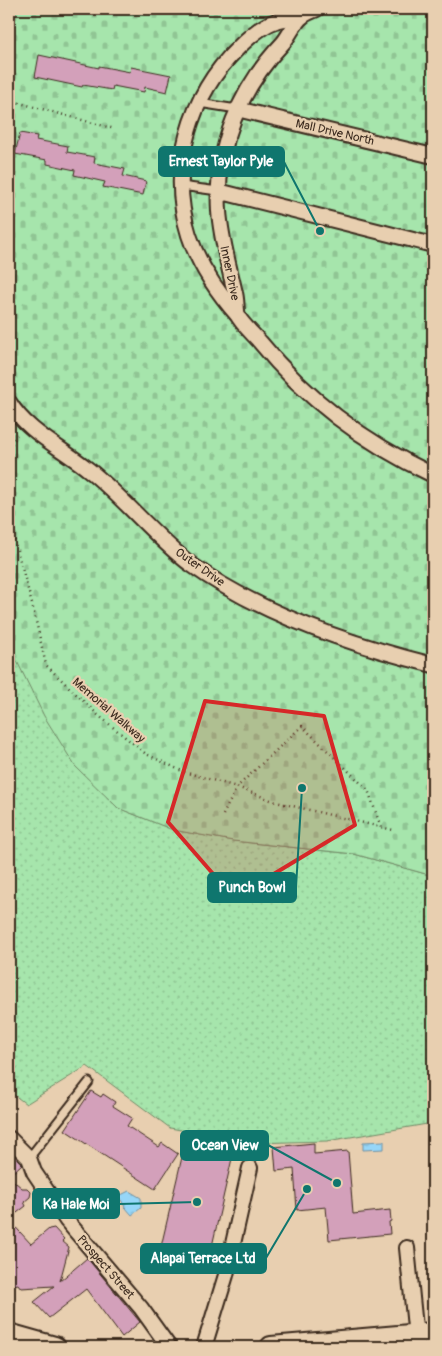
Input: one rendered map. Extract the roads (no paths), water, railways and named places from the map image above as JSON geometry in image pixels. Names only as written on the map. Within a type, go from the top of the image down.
[{"type":"main road","points":[[9,1334],[55,1347]]},
{"type":"main road","points":[[272,1347],[422,1338]]},
{"type":"street","points":[[238,316],[213,285],[195,253],[184,218],[181,186],[185,144],[199,102],[216,73],[242,44],[274,21],[300,12],[317,9]]},
{"type":"street","name":"Inner Drive","points":[[300,12],[287,38],[258,72],[237,109],[224,151],[218,191],[221,231],[238,316],[287,374],[333,415],[394,454],[433,474]]},
{"type":"street","name":"Mall Drive North","points":[[237,109],[433,156]]},
{"type":"street","points":[[218,191],[433,245]]},
{"type":"street","name":"Outer Drive","points":[[9,402],[24,422],[90,470],[181,556],[206,574],[263,605],[328,633],[433,665]]},
{"type":"street","name":"Prospect Street","points":[[9,1138],[29,1158],[34,1172],[67,1221],[141,1308],[169,1347]]},
{"type":"street","points":[[204,1347],[226,1275],[250,1168]]},
{"type":"street","points":[[407,1248],[422,1338]]},
{"type":"lane","points":[[199,102],[237,109]]},
{"type":"lane","points":[[181,186],[218,191]]},
{"type":"lane","points":[[29,1158],[89,1082]]},
{"type":"water","points":[[384,1141],[384,1149],[363,1150],[363,1142]]},
{"type":"water","points":[[129,1191],[141,1198],[141,1208],[132,1215],[119,1196]]},
{"type":"place","name":"Ernest Taylor Pyle","points":[[320,231]]},
{"type":"place","name":"Punch Bowl","points":[[302,788]]},
{"type":"place","name":"Ocean View","points":[[337,1183]]},
{"type":"place","name":"Alapai Terrace Ltd","points":[[307,1189]]},
{"type":"place","name":"Ka Hale Moi","points":[[197,1202]]}]
